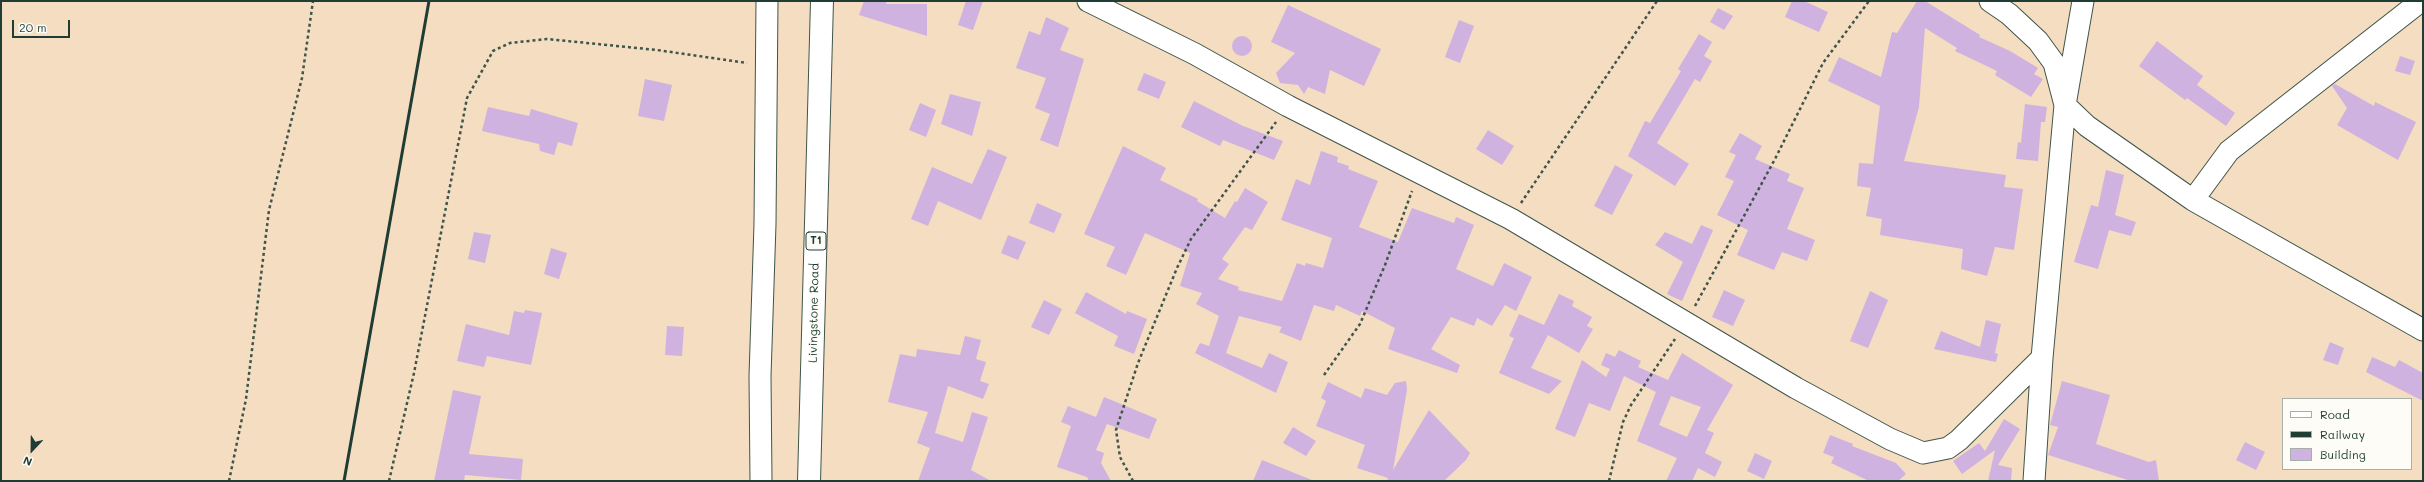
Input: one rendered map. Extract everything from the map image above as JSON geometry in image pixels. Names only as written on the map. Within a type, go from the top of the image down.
[{"type":"highway","name":"Livingstone Road","points":[[809,481],[822,1]]},
{"type":"street","points":[[761,481],[760,376],[767,66],[767,1]]},
{"type":"street","points":[[1088,1],[1195,54],[1288,106],[1511,219],[1687,321],[1796,388],[1890,439],[1923,453],[1948,448],[1959,440],[2042,358]]},
{"type":"street","points":[[1990,1],[2009,14],[2042,46],[2054,62],[2065,105],[2087,126],[2193,200],[2423,330]]},
{"type":"street","points":[[2034,481],[2042,358],[2065,105],[2083,1]]},
{"type":"street","points":[[2193,200],[2229,151],[2421,1]]},
{"type":"path","points":[[229,481],[246,399],[269,210],[302,78],[313,1]]},
{"type":"path","points":[[1511,219],[1657,1]]},
{"type":"path","points":[[1609,481],[1623,422],[1631,405],[1687,321],[1775,159],[1823,63],[1869,1]]},
{"type":"path","points":[[389,481],[414,373],[467,98],[493,51],[510,43],[547,40],[656,50],[767,66]]},
{"type":"path","points":[[1133,481],[1120,458],[1116,430],[1138,363],[1177,268],[1191,240],[1288,106]]},
{"type":"path","points":[[1324,375],[1360,324],[1385,265],[1419,173]]},
{"type":"building","points":[[864,1],[887,1],[886,4],[927,4],[927,36],[859,15]]},
{"type":"building","points":[[966,1],[983,1],[973,30],[958,25]]},
{"type":"building","points":[[1792,1],[1804,1],[1828,12],[1819,32],[1785,17]]},
{"type":"building","points":[[1917,1],[1925,1],[1980,35],[1979,37],[2010,51],[2038,68],[2034,74],[2043,79],[2031,97],[1995,75],[1997,71],[1955,51],[1957,48],[1925,28],[1919,107],[1904,161],[2006,175],[2004,187],[2023,189],[2014,250],[1995,247],[1987,276],[1961,269],[1963,249],[1880,235],[1882,219],[1866,216],[1871,188],[1857,186],[1859,163],[1873,164],[1880,106],[1828,81],[1839,57],[1881,77],[1892,32],[1897,33]]},
{"type":"building","points":[[1288,5],[1381,49],[1364,86],[1330,70],[1325,94],[1308,87],[1304,94],[1298,85],[1280,83],[1276,73],[1295,53],[1271,42]]},
{"type":"building","points":[[1718,8],[1733,16],[1724,30],[1710,22]]},
{"type":"building","points":[[1046,17],[1069,28],[1060,50],[1084,59],[1058,147],[1040,140],[1050,114],[1035,108],[1046,78],[1016,68],[1029,31],[1040,35]]},
{"type":"building","points":[[1459,20],[1474,26],[1460,63],[1445,57]]},
{"type":"building","points":[[1699,34],[1712,42],[1704,56],[1712,61],[1700,82],[1695,79],[1657,143],[1689,164],[1675,186],[1628,156],[1645,121],[1650,123],[1681,71],[1678,69]]},
{"type":"building","points":[[1238,36],[1246,36],[1252,42],[1252,50],[1246,56],[1238,56],[1232,50],[1232,42]]},
{"type":"building","points":[[2157,41],[2203,76],[2197,85],[2235,113],[2226,126],[2187,98],[2185,100],[2139,66]]},
{"type":"building","points":[[2400,56],[2415,61],[2410,75],[2395,71]]},
{"type":"building","points":[[1144,73],[1166,82],[1159,99],[1137,90]]},
{"type":"building","points":[[645,79],[672,85],[664,121],[638,116]]},
{"type":"building","points":[[2335,84],[2374,106],[2375,102],[2416,122],[2398,160],[2337,125],[2347,108],[2332,86]]},
{"type":"building","points":[[950,94],[981,102],[972,136],[941,124]]},
{"type":"building","points":[[1194,101],[1243,126],[1283,141],[1274,160],[1223,140],[1220,146],[1181,127]]},
{"type":"building","points":[[920,103],[936,110],[926,137],[909,130]]},
{"type":"building","points":[[2025,104],[2047,107],[2045,122],[2041,122],[2038,161],[2016,159],[2018,142],[2021,143]]},
{"type":"building","points":[[488,107],[529,116],[531,109],[578,123],[572,146],[558,142],[554,155],[540,151],[539,144],[482,131]]},
{"type":"building","points":[[1488,130],[1514,146],[1502,165],[1476,149]]},
{"type":"building","points":[[1740,133],[1762,146],[1755,159],[1790,174],[1787,181],[1804,188],[1787,229],[1815,240],[1807,261],[1782,252],[1774,270],[1737,255],[1748,230],[1717,215],[1734,181],[1725,177],[1736,155],[1729,152]]},
{"type":"building","points":[[1123,146],[1166,168],[1160,180],[1198,199],[1197,201],[1225,218],[1245,188],[1268,202],[1252,230],[1245,227],[1222,259],[1229,264],[1218,279],[1239,287],[1238,290],[1282,301],[1297,263],[1305,266],[1306,263],[1323,268],[1332,238],[1281,220],[1296,179],[1310,185],[1321,151],[1338,157],[1337,162],[1349,166],[1348,169],[1378,181],[1359,227],[1398,242],[1412,208],[1454,223],[1456,217],[1474,225],[1456,269],[1493,286],[1504,263],[1532,277],[1516,311],[1505,305],[1492,326],[1477,318],[1474,326],[1451,317],[1431,349],[1460,365],[1457,373],[1388,349],[1395,328],[1362,311],[1360,316],[1336,305],[1334,311],[1314,305],[1301,341],[1279,332],[1282,327],[1239,316],[1226,353],[1262,368],[1269,353],[1288,362],[1276,393],[1195,353],[1200,343],[1209,346],[1219,316],[1196,304],[1202,293],[1180,286],[1190,253],[1145,233],[1126,275],[1106,266],[1115,247],[1084,234]]},
{"type":"building","points":[[988,149],[1007,157],[981,220],[938,201],[928,226],[911,219],[932,167],[972,184]]},
{"type":"building","points":[[1615,165],[1633,175],[1612,215],[1594,206]]},
{"type":"building","points":[[2106,170],[2124,175],[2115,215],[2136,222],[2131,236],[2109,230],[2098,269],[2074,262],[2091,205],[2098,207]]},
{"type":"building","points":[[1037,203],[1062,214],[1054,233],[1029,223]]},
{"type":"building","points":[[1701,225],[1713,230],[1682,301],[1667,294],[1683,262],[1655,245],[1665,232],[1692,244]]},
{"type":"building","points":[[474,232],[491,235],[485,263],[468,259]]},
{"type":"building","points":[[1008,235],[1026,242],[1018,260],[1001,253]]},
{"type":"building","points":[[551,248],[567,253],[559,279],[544,274]]},
{"type":"building","points":[[1724,290],[1745,300],[1733,326],[1712,317]]},
{"type":"building","points":[[1870,291],[1888,300],[1868,348],[1850,341]]},
{"type":"building","points":[[1086,292],[1126,314],[1127,311],[1147,319],[1134,354],[1114,346],[1118,336],[1075,313]]},
{"type":"building","points":[[1559,294],[1574,301],[1572,306],[1592,317],[1587,326],[1593,329],[1579,353],[1548,335],[1531,368],[1562,381],[1549,394],[1499,373],[1514,338],[1509,336],[1519,314],[1544,325]]},
{"type":"building","points":[[1044,300],[1062,309],[1049,335],[1031,327]]},
{"type":"building","points":[[525,310],[542,313],[531,365],[487,356],[484,367],[457,361],[466,324],[509,335],[514,311],[524,313]]},
{"type":"building","points":[[1986,320],[2001,324],[1995,353],[1998,354],[1996,362],[1934,349],[1941,331],[1980,347]]},
{"type":"building","points":[[667,326],[684,327],[682,356],[665,355]]},
{"type":"building","points":[[965,336],[981,340],[976,359],[986,362],[980,381],[989,384],[983,399],[948,386],[935,433],[963,442],[972,412],[988,417],[971,470],[991,481],[918,481],[930,448],[917,443],[928,412],[888,402],[900,354],[916,357],[917,349],[960,355]]},
{"type":"building","points":[[2330,342],[2344,348],[2338,365],[2323,360]]},
{"type":"building","points":[[1619,350],[1641,361],[1638,367],[1668,380],[1682,353],[1733,385],[1707,430],[1714,433],[1705,453],[1722,462],[1715,477],[1698,468],[1692,481],[1666,481],[1677,458],[1637,441],[1656,392],[1624,376],[1610,411],[1589,403],[1575,437],[1555,429],[1582,360],[1606,377],[1610,369],[1601,365],[1606,353],[1615,357]],"holes":[[[1671,396],[1701,407],[1687,437],[1659,425]]]},
{"type":"building","points":[[2372,357],[2395,367],[2399,360],[2423,373],[2423,401],[2366,372]]},
{"type":"building","points":[[1406,381],[1407,390],[1393,470],[1429,410],[1470,453],[1466,460],[1444,481],[1387,481],[1388,478],[1357,468],[1365,445],[1316,426],[1326,401],[1321,398],[1328,382],[1361,398],[1365,388],[1387,395],[1395,383]]},
{"type":"building","points":[[2062,381],[2110,395],[2096,444],[2149,462],[2156,460],[2159,481],[2131,481],[2048,455],[2058,427],[2050,425]]},
{"type":"building","points":[[453,390],[481,396],[469,454],[523,459],[521,480],[465,475],[464,481],[434,481]]},
{"type":"building","points":[[1104,397],[1157,419],[1149,439],[1107,424],[1096,450],[1104,453],[1101,463],[1111,481],[1089,481],[1087,477],[1057,467],[1071,426],[1061,422],[1068,406],[1096,417]]},
{"type":"building","points":[[2004,419],[2020,429],[1998,465],[2012,468],[2011,481],[1988,481],[1995,450],[1962,474],[1953,461],[1979,443],[1985,451]]},
{"type":"building","points":[[1293,427],[1316,441],[1306,456],[1283,443]]},
{"type":"building","points":[[1830,435],[1853,444],[1852,446],[1896,463],[1906,474],[1898,481],[1869,481],[1831,463],[1834,457],[1823,453]]},
{"type":"building","points":[[2245,442],[2265,452],[2256,470],[2236,460]]},
{"type":"building","points":[[1755,453],[1772,461],[1764,479],[1747,471]]},
{"type":"building","points":[[1262,460],[1312,480],[1312,481],[1253,481]]},
{"type":"railway","points":[[344,481],[429,1]]}]
